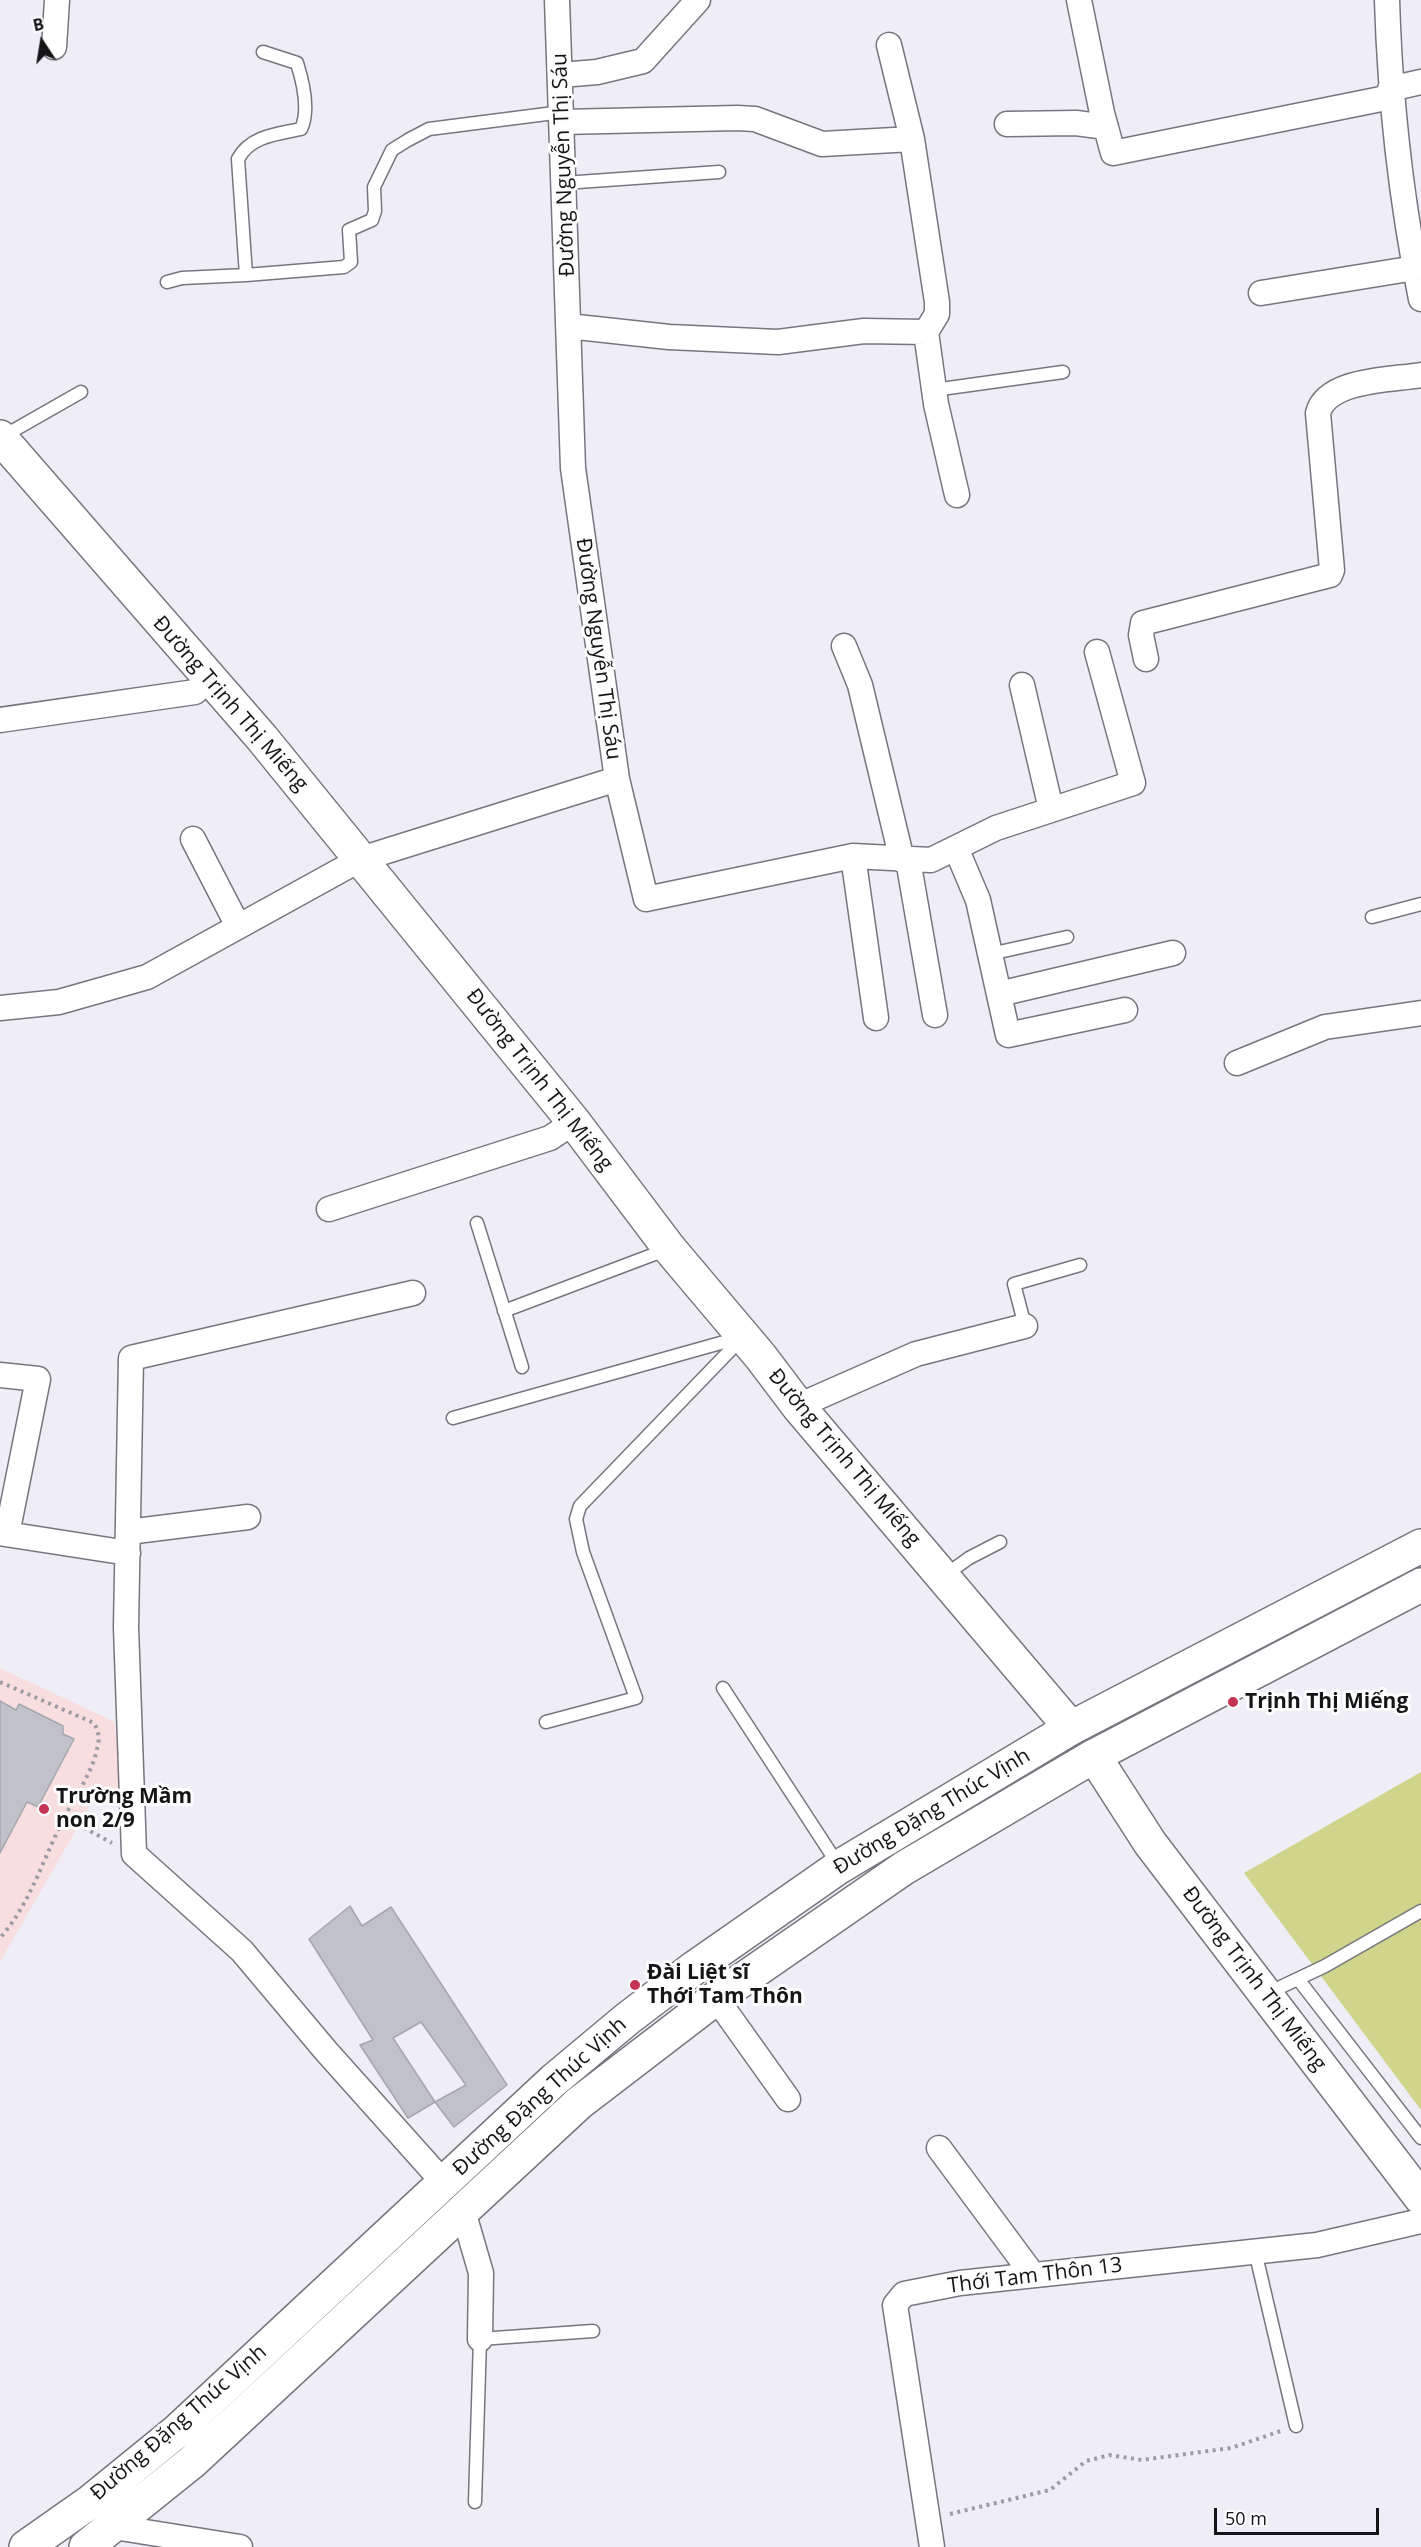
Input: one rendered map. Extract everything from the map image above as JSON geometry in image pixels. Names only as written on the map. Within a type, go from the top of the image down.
[{"type":"main road","name":"Đường Trịnh Thị Miếng","points":[[0,437],[159,620],[211,676],[574,1122],[669,1248],[798,1406],[1094,1756],[1150,1843],[1265,1995],[1413,2180]]},
{"type":"main road","name":"Đường Đặng Thúc Vịnh","points":[[26,2547],[90,2502],[176,2432],[554,2080],[627,2019],[839,1867],[1071,1728],[1421,1546]]},
{"type":"main road","name":"Đường Đặng Thúc Vịnh","points":[[86,2547],[114,2527],[192,2462],[579,2103],[716,1998],[904,1868],[1094,1756],[1420,1586]]},
{"type":"street","points":[[54,47],[57,0]]},
{"type":"street","name":"Đường Nguyễn Thị Sáu","points":[[0,1008],[59,1002],[147,977],[362,860],[617,779],[573,468],[557,0]]},
{"type":"street","points":[[561,75],[597,72],[643,61],[698,0]]},
{"type":"street","points":[[1079,0],[1113,153],[1390,93],[1421,82]]},
{"type":"street","points":[[1387,0],[1390,93],[1413,211],[1415,268],[1421,299]]},
{"type":"street","points":[[889,45],[912,139],[937,302],[937,314],[926,332],[934,390],[957,495]]},
{"type":"street","points":[[562,117],[746,118],[755,119],[822,144],[912,139]]},
{"type":"street","points":[[1007,124],[1076,123],[1106,127]]},
{"type":"street","points":[[1261,293],[1415,268]]},
{"type":"street","points":[[568,326],[669,337],[778,342],[864,331],[926,332]]},
{"type":"street","points":[[1146,659],[1141,635],[1143,623],[1330,575],[1332,570],[1318,413],[1320,404],[1340,387],[1421,375]]},
{"type":"street","points":[[843,646],[860,685],[905,860],[935,1015]]},
{"type":"street","points":[[617,779],[646,899],[854,856],[931,860],[996,828],[1133,783],[1097,652]]},
{"type":"street","points":[[0,720],[195,692],[211,676]]},
{"type":"street","points":[[1022,685],[1051,809]]},
{"type":"street","points":[[193,839],[238,926]]},
{"type":"street","points":[[956,848],[978,900],[1008,1035],[1125,1010]]},
{"type":"street","points":[[854,856],[876,1018]]},
{"type":"street","points":[[999,994],[1173,953]]},
{"type":"street","points":[[1237,1063],[1325,1027],[1421,1013]]},
{"type":"street","points":[[329,1209],[550,1138],[574,1122]]},
{"type":"street","points":[[412,1293],[131,1358],[126,1627],[134,1854],[242,1951],[326,2051],[444,2183]]},
{"type":"street","points":[[798,1406],[916,1354],[1025,1326]]},
{"type":"street","points":[[0,1375],[38,1379],[4,1534],[128,1543],[248,1517]]},
{"type":"street","points":[[716,1998],[788,2099]]},
{"type":"street","points":[[939,2148],[1033,2276]]},
{"type":"street","points":[[463,2211],[481,2272],[480,2339]]},
{"type":"street","name":"Thới Tam Thôn 13","points":[[932,2547],[895,2305],[904,2294],[960,2283],[1317,2245],[1421,2221]]},
{"type":"street","points":[[114,2527],[240,2547]]},
{"type":"lane","points":[[246,275],[238,159],[243,150],[252,143],[301,129],[304,122],[302,86],[297,63],[263,52]]},
{"type":"lane","points":[[167,282],[182,278],[344,267],[351,262],[349,230],[372,220],[375,211],[374,187],[392,150],[429,129],[562,117]]},
{"type":"lane","points":[[564,183],[719,172]]},
{"type":"lane","points":[[934,390],[1063,372]]},
{"type":"lane","points":[[0,437],[81,392]]},
{"type":"lane","points":[[1372,917],[1421,904]]},
{"type":"lane","points":[[990,954],[1067,937]]},
{"type":"lane","points":[[477,1223],[522,1367]]},
{"type":"lane","points":[[504,1311],[669,1248]]},
{"type":"lane","points":[[1025,1326],[1014,1284],[1080,1265]]},
{"type":"lane","points":[[453,1418],[743,1337]]},
{"type":"lane","points":[[546,1722],[636,1698],[583,1552],[576,1519],[580,1506],[743,1337]]},
{"type":"lane","points":[[943,1577],[969,1558],[1000,1542]]},
{"type":"lane","points":[[723,1688],[839,1867]]},
{"type":"lane","points":[[1265,1995],[1421,1911]]},
{"type":"lane","points":[[1298,1979],[1421,2138]]},
{"type":"lane","points":[[1255,2252],[1296,2426]]},
{"type":"lane","points":[[475,2502],[480,2339],[593,2331]]},
{"type":"path","points":[[0,1682],[94,1723],[99,1733],[97,1751],[88,1773],[64,1817],[28,1895],[10,1927],[0,1938]]},
{"type":"path","points":[[64,1817],[134,1854]]},
{"type":"path","points":[[950,2514],[1050,2490],[1086,2461],[1110,2455],[1142,2460],[1231,2448],[1296,2426]]},
{"type":"shaded area","name":"Trường Mầm non 2/9","points":[[0,1668],[115,1722],[120,1792],[99,1790],[0,1962]]},
{"type":"green space","points":[[1421,1772],[1421,2110],[1244,1873]]},
{"type":"building","points":[[0,1701],[16,1710],[19,1704],[63,1726],[63,1734],[74,1739],[38,1807],[27,1802],[0,1853]]},
{"type":"building","points":[[350,1906],[362,1926],[391,1907],[507,2085],[454,2127],[435,2102],[408,2118],[360,2045],[373,2040],[309,1939]],"holes":[[[421,2022],[466,2085],[435,2102],[393,2038]]]},
{"type":"place","name":"Trịnh Thị Miếng","points":[[1233,1702]]},
{"type":"place","name":"Trường Mầm non 2/9","points":[[44,1809]]},
{"type":"place","name":"Đài Liệt sĩ Thới Tam Thôn","points":[[635,1985]]}]
